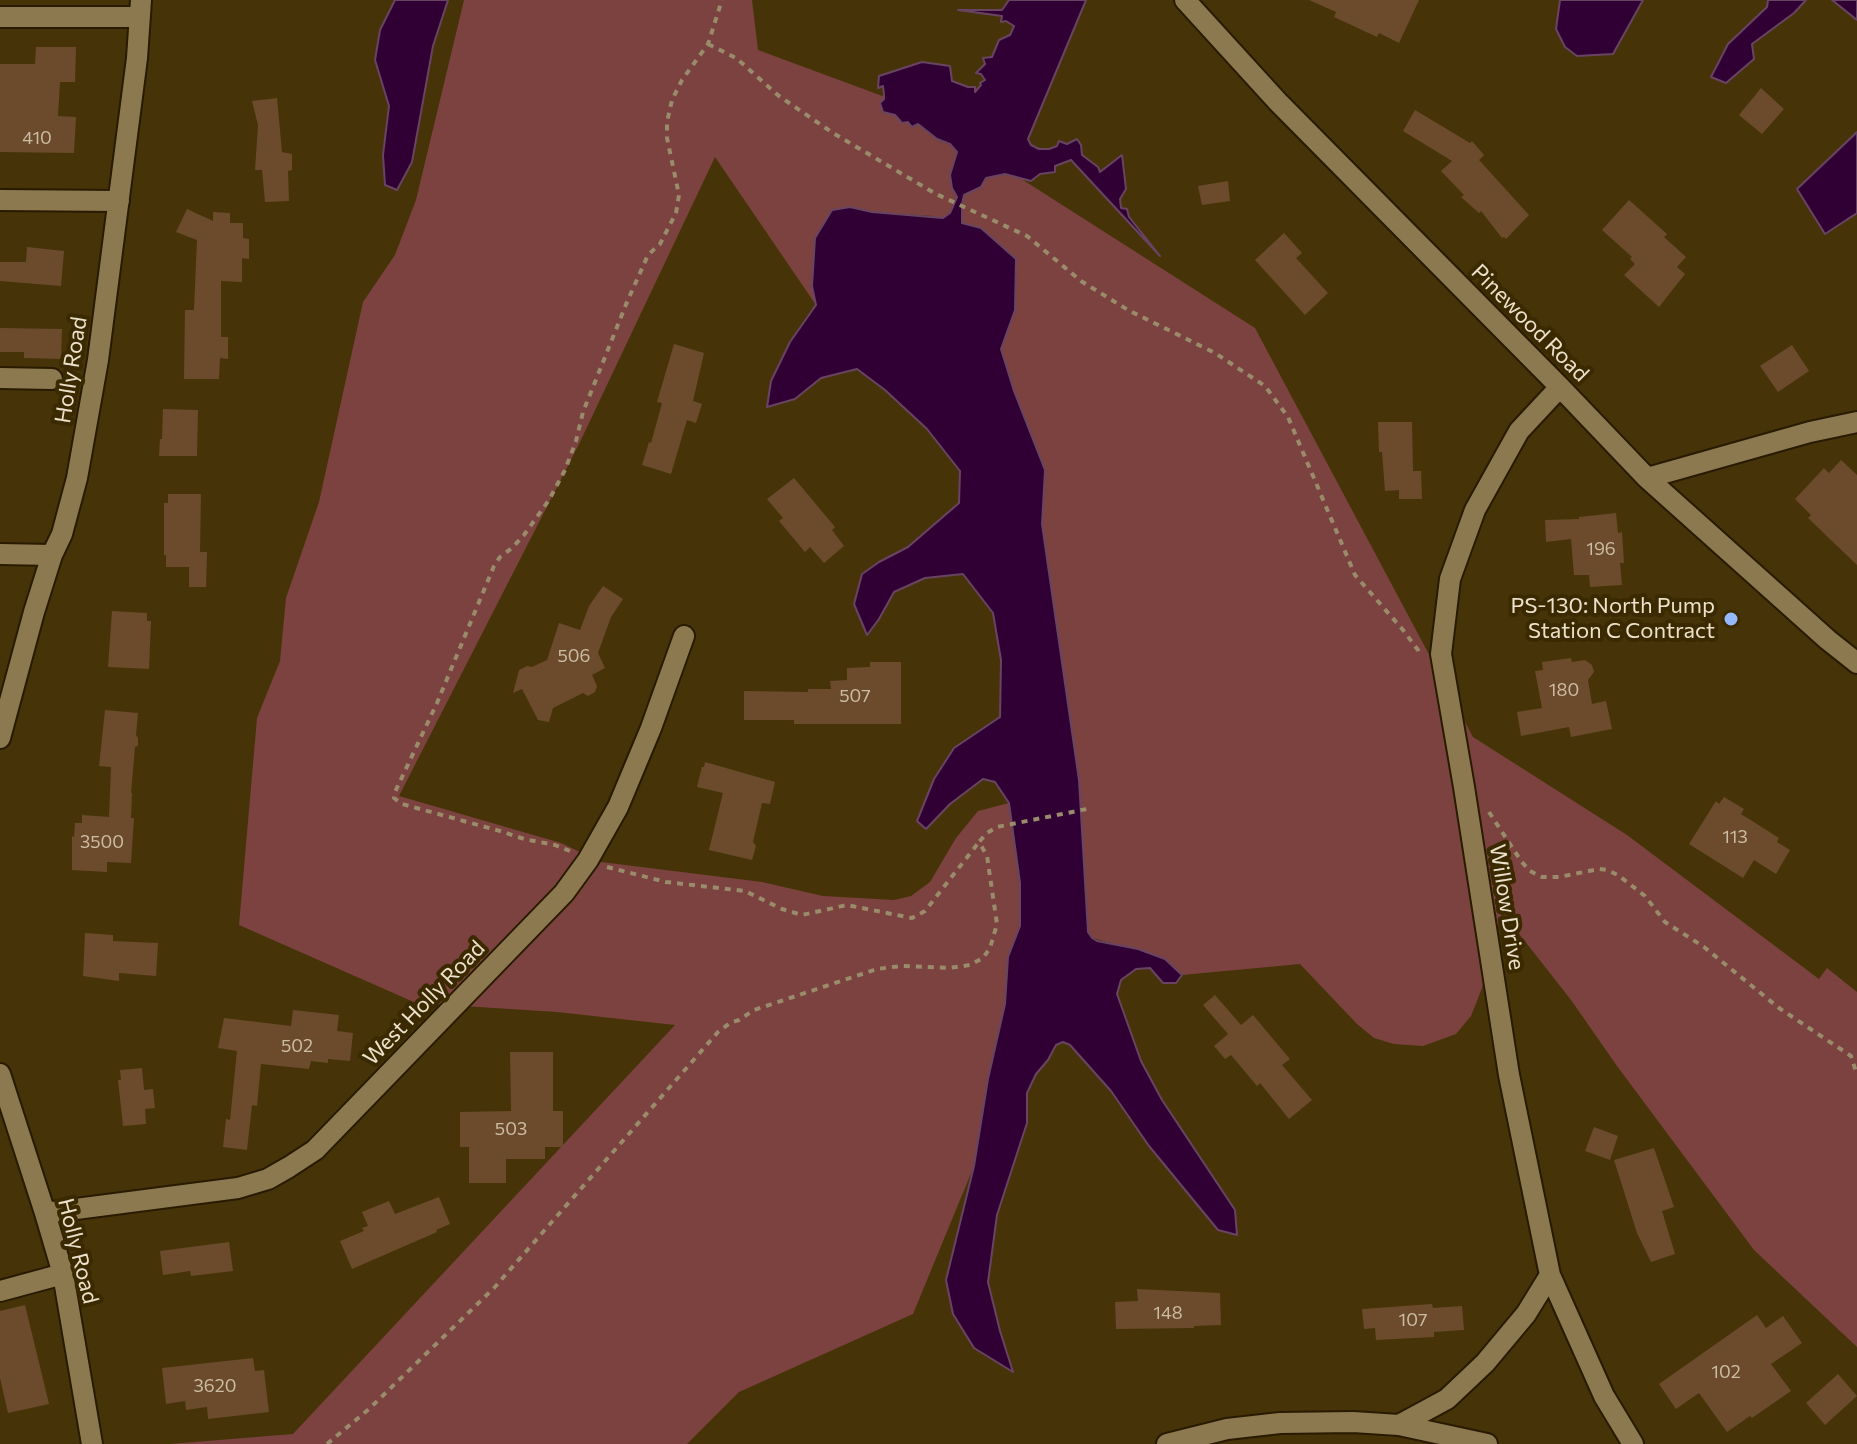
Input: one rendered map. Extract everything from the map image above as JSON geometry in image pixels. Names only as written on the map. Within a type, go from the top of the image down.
[{"type":"street","name":"Pinewood Road","points":[[1185,0],[1278,102],[1647,478],[1857,663]]},
{"type":"street","points":[[0,17],[141,8]]},
{"type":"street","name":"Holly Road","points":[[1,728],[77,478],[98,360],[141,8]]},
{"type":"street","points":[[0,200],[119,201]]},
{"type":"street","points":[[0,378],[52,379]]},
{"type":"street","name":"Willow Drive","points":[[1560,387],[1519,431],[1475,510],[1450,579],[1441,654],[1509,1075],[1550,1275],[1604,1396],[1633,1444]]},
{"type":"street","points":[[1647,478],[1797,435],[1857,422]]},
{"type":"street","points":[[0,554],[52,555]]},
{"type":"street","name":"West Holly Road","points":[[45,1213],[238,1188],[268,1179],[315,1150],[564,893],[588,860],[618,807],[684,636]]},
{"type":"street","name":"Holly Road","points":[[0,1074],[63,1274],[92,1444]]},
{"type":"street","points":[[0,1291],[63,1274]]},
{"type":"street","points":[[1399,1425],[1447,1399],[1485,1363],[1526,1314],[1550,1275]]},
{"type":"street","points":[[1167,1444],[1227,1429],[1280,1423],[1353,1422],[1399,1425],[1487,1444]]},
{"type":"path","points":[[722,0],[708,44],[682,80],[672,100],[667,122],[667,138],[679,195],[676,213],[660,244],[648,255],[622,313],[583,412],[565,470],[549,500],[524,535],[494,566],[394,798],[402,804],[555,845],[632,875],[745,891],[802,915],[847,905],[912,918],[925,911],[987,833],[997,827],[1087,809]]},
{"type":"path","points":[[708,44],[736,58],[779,96],[833,133],[936,194],[1027,236],[1081,281],[1128,310],[1215,353],[1265,386],[1288,417],[1355,575],[1418,650],[1421,663]]},
{"type":"path","points":[[1464,787],[1485,805],[1530,871],[1542,877],[1599,869],[1618,875],[1645,896],[1665,922],[1704,947],[1779,1008],[1851,1056],[1857,1075]]},
{"type":"path","points":[[327,1444],[369,1409],[494,1288],[718,1032],[730,1023],[754,1010],[877,969],[901,966],[949,968],[970,965],[983,958],[990,948],[997,924],[987,856],[979,842]]},
{"type":"shaded area","points":[[395,0],[448,0],[433,46],[412,162],[397,190],[385,185],[383,155],[389,106],[375,60],[380,30]]},
{"type":"shaded area","points":[[464,0],[752,0],[758,50],[904,104],[1255,328],[1473,737],[1627,835],[1819,979],[1827,968],[1857,992],[1857,1347],[1754,1250],[1571,1000],[1502,912],[1482,988],[1471,1016],[1456,1034],[1423,1046],[1394,1044],[1374,1038],[1300,964],[1182,975],[1165,959],[1092,938],[1088,932],[1079,780],[1042,524],[1045,470],[1001,349],[1015,310],[934,216],[872,212],[850,207],[812,286],[816,305],[715,157],[579,444],[399,796],[561,843],[601,862],[762,882],[823,896],[894,900],[911,896],[930,882],[956,838],[978,811],[1009,803],[1020,883],[1020,926],[1008,957],[1005,1004],[988,1079],[974,1166],[913,1314],[739,1392],[687,1444],[170,1444],[293,1434],[675,1025],[557,1012],[416,1003],[239,925],[257,718],[280,661],[286,598],[319,502],[363,302],[395,255],[416,200]]},
{"type":"shaded area","points":[[1009,0],[1086,0],[1028,139],[1031,145],[1039,149],[1049,149],[1057,146],[1059,141],[1067,144],[1077,139],[1082,155],[1100,172],[1122,155],[1126,189],[1120,199],[1121,208],[1127,209],[1129,217],[1160,256],[1071,160],[1055,166],[1055,172],[1040,174],[1031,181],[1005,174],[986,178],[981,187],[964,195],[962,223],[981,228],[1016,259],[1015,310],[1001,349],[1045,470],[1042,524],[1079,780],[1088,932],[1097,941],[1138,949],[1165,959],[1182,975],[1176,983],[1163,983],[1150,968],[1136,969],[1121,980],[1117,994],[1141,1061],[1162,1100],[1235,1210],[1237,1235],[1218,1230],[1149,1146],[1111,1091],[1070,1045],[1063,1042],[1056,1045],[1027,1093],[1027,1123],[997,1215],[988,1282],[1013,1372],[974,1348],[953,1314],[946,1280],[974,1166],[988,1079],[1005,1004],[1008,957],[1020,926],[1020,883],[1009,803],[995,782],[983,779],[950,804],[926,829],[917,821],[934,779],[954,748],[1000,717],[1001,660],[993,613],[963,574],[925,578],[894,592],[867,635],[854,604],[862,574],[908,547],[959,503],[960,471],[927,429],[857,369],[821,378],[795,399],[767,407],[771,381],[790,342],[816,305],[812,286],[815,238],[832,210],[850,207],[943,218],[950,213],[957,197],[950,175],[957,152],[950,144],[937,139],[918,124],[912,127],[908,122],[902,123],[895,115],[883,112],[880,103],[884,99],[883,86],[878,88],[879,76],[922,62],[950,66],[952,81],[975,87],[975,92],[985,80],[976,73],[985,64],[983,58],[992,57],[999,40],[1010,35],[1014,26],[1006,21],[1001,22],[1002,16],[958,10],[1002,10]]},
{"type":"shaded area","points":[[1560,0],[1643,0],[1613,54],[1577,56],[1565,47],[1556,29]]},
{"type":"shaded area","points":[[1768,0],[1806,0],[1794,13],[1752,44],[1754,59],[1726,83],[1711,77],[1728,44],[1767,7]]},
{"type":"shaded area","points":[[1832,0],[1857,0],[1857,20]]},
{"type":"shaded area","points":[[1857,132],[1857,213],[1825,234],[1797,189]]},
{"type":"building","points":[[1309,0],[1419,0],[1399,43],[1379,33],[1377,37],[1334,17],[1336,12]]},
{"type":"building","points":[[36,47],[76,47],[75,82],[60,82],[58,116],[76,117],[74,153],[0,152],[0,64],[35,64]]},
{"type":"building","points":[[1761,88],[1784,109],[1762,134],[1739,115]]},
{"type":"building","points":[[277,98],[282,152],[292,154],[292,170],[288,171],[289,201],[265,202],[262,170],[255,170],[258,125],[252,101]]},
{"type":"building","points":[[1415,110],[1470,143],[1472,141],[1484,155],[1479,160],[1529,215],[1506,239],[1481,211],[1479,213],[1461,197],[1464,195],[1441,171],[1452,161],[1403,131]]},
{"type":"building","points":[[1228,181],[1230,201],[1202,205],[1198,186]]},
{"type":"building","points":[[1629,200],[1667,234],[1664,237],[1686,257],[1677,267],[1685,274],[1659,307],[1624,275],[1635,264],[1630,259],[1632,257],[1602,230]]},
{"type":"building","points":[[187,209],[213,221],[213,212],[230,213],[230,223],[243,223],[243,238],[249,239],[249,259],[242,258],[242,282],[221,281],[221,337],[228,337],[228,359],[220,358],[219,379],[184,379],[185,310],[194,310],[197,240],[176,232]]},
{"type":"building","points":[[1284,233],[1302,253],[1296,258],[1328,293],[1305,315],[1255,260]]},
{"type":"building","points":[[27,247],[64,251],[61,286],[0,281],[0,262],[26,262]]},
{"type":"building","points":[[0,328],[62,329],[61,359],[24,358],[24,352],[0,352]]},
{"type":"building","points":[[674,344],[704,353],[693,401],[702,404],[696,423],[687,420],[671,474],[642,465],[662,403],[657,402]]},
{"type":"building","points":[[1792,345],[1809,371],[1778,392],[1760,366]]},
{"type":"building","points":[[163,409],[198,410],[197,456],[159,456]]},
{"type":"building","points":[[1378,422],[1412,422],[1413,471],[1421,471],[1422,499],[1399,499],[1399,490],[1385,491]]},
{"type":"building","points":[[1841,460],[1857,475],[1857,565],[1808,518],[1811,515],[1795,499],[1824,468],[1829,473]]},
{"type":"building","points":[[794,478],[835,527],[832,530],[844,546],[824,563],[810,547],[805,552],[779,521],[783,518],[767,499]]},
{"type":"building","points":[[168,494],[201,494],[200,552],[207,552],[206,587],[189,587],[189,567],[166,567],[164,503],[168,503]]},
{"type":"building","points":[[1616,513],[1618,533],[1622,532],[1622,585],[1590,587],[1589,575],[1574,575],[1571,539],[1546,542],[1545,520]]},
{"type":"building","points":[[603,586],[623,599],[611,617],[598,653],[605,668],[592,675],[597,686],[595,692],[588,696],[583,693],[553,708],[549,722],[538,720],[522,689],[513,693],[519,670],[547,660],[559,623],[580,630],[589,606]]},
{"type":"building","points":[[112,611],[147,613],[147,621],[151,621],[149,669],[108,667]]},
{"type":"building","points":[[1571,658],[1572,662],[1585,660],[1592,665],[1594,672],[1588,680],[1592,704],[1606,701],[1612,729],[1571,737],[1569,727],[1521,736],[1517,712],[1542,708],[1535,671],[1543,670],[1542,662]]},
{"type":"building","points":[[870,662],[901,662],[901,724],[794,724],[794,720],[744,720],[744,691],[808,692],[808,689],[831,689],[830,681],[847,680],[847,668],[870,667]]},
{"type":"building","points":[[105,710],[138,713],[138,746],[135,747],[131,793],[131,818],[134,818],[131,863],[107,862],[107,872],[72,870],[75,823],[82,823],[82,815],[109,817],[111,767],[99,766]]},
{"type":"building","points":[[705,762],[775,782],[770,804],[762,803],[752,860],[709,850],[723,793],[697,787]]},
{"type":"building","points":[[1724,797],[1744,809],[1741,814],[1779,838],[1777,842],[1790,850],[1776,874],[1754,860],[1743,878],[1689,844],[1716,801],[1719,804]]},
{"type":"building","points":[[85,933],[113,935],[113,941],[158,943],[156,976],[119,973],[119,981],[83,976]]},
{"type":"building","points":[[1215,995],[1241,1025],[1253,1015],[1290,1059],[1282,1065],[1312,1100],[1289,1119],[1260,1083],[1257,1086],[1231,1055],[1225,1059],[1214,1046],[1228,1034],[1203,1005]]},
{"type":"building","points":[[293,1010],[339,1015],[337,1031],[353,1033],[350,1061],[311,1061],[309,1069],[261,1064],[257,1106],[252,1105],[247,1150],[223,1147],[226,1119],[230,1120],[237,1051],[218,1048],[224,1018],[291,1026]]},
{"type":"building","points":[[510,1052],[553,1052],[553,1111],[563,1111],[563,1147],[545,1147],[545,1159],[506,1159],[506,1183],[469,1183],[469,1147],[460,1147],[460,1112],[511,1111]]},
{"type":"building","points":[[142,1068],[144,1090],[153,1089],[155,1108],[145,1109],[146,1124],[123,1126],[118,1080],[121,1080],[120,1070]]},
{"type":"building","points":[[1594,1127],[1618,1136],[1610,1160],[1585,1151]]},
{"type":"building","points":[[1654,1148],[1674,1207],[1662,1211],[1675,1254],[1651,1262],[1637,1233],[1614,1160]]},
{"type":"building","points":[[439,1197],[450,1224],[352,1269],[340,1241],[364,1231],[362,1228],[368,1226],[362,1212],[389,1201],[395,1214]]},
{"type":"building","points":[[229,1242],[233,1271],[191,1276],[190,1271],[163,1275],[160,1251]]},
{"type":"building","points":[[1137,1289],[1220,1293],[1221,1325],[1116,1329],[1115,1302],[1138,1301]]},
{"type":"building","points":[[1432,1304],[1433,1308],[1462,1306],[1464,1330],[1434,1332],[1434,1337],[1376,1340],[1375,1328],[1364,1329],[1362,1309]]},
{"type":"building","points":[[25,1305],[49,1404],[8,1413],[0,1378],[0,1311]]},
{"type":"building","points":[[1757,1315],[1766,1328],[1783,1316],[1802,1343],[1771,1364],[1791,1391],[1727,1432],[1699,1393],[1676,1409],[1659,1384]]},
{"type":"building","points":[[253,1358],[255,1371],[264,1370],[269,1412],[208,1419],[207,1407],[186,1410],[185,1401],[166,1404],[162,1368]]},
{"type":"building","points":[[1838,1374],[1857,1396],[1825,1425],[1806,1403]]},
{"type":"place","name":"PS-130: North Pump Station C Contract","points":[[1731,619]]}]
